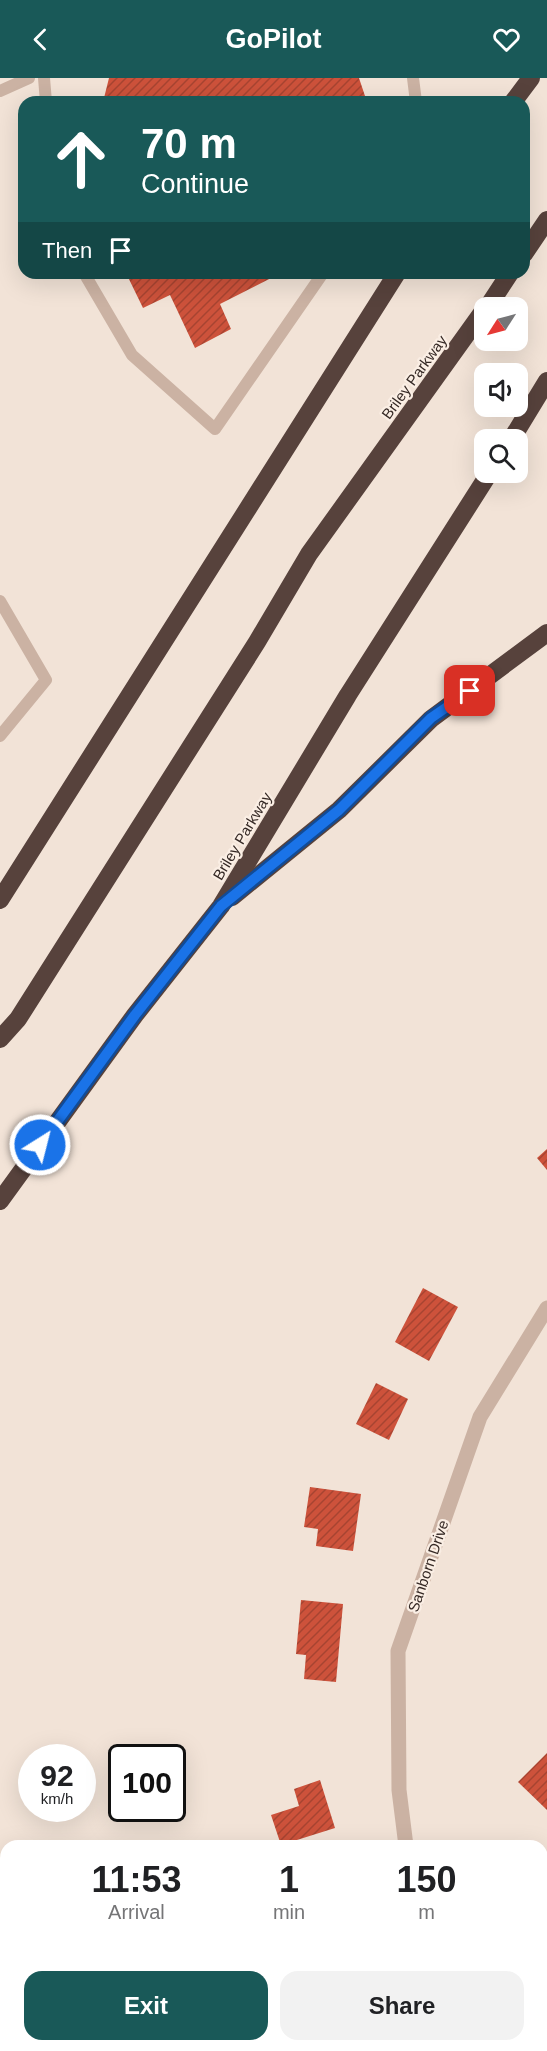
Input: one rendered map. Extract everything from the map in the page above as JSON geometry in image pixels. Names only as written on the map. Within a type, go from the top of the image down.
[{"type":"highway","points":[[518,96],[531,78]]},
{"type":"highway","points":[[530,245],[547,220]]},
{"type":"highway","points":[[0,900],[393,279]]},
{"type":"highway","name":"Briley Parkway","points":[[494,297],[506,279]]},
{"type":"highway","name":"Briley Parkway","points":[[0,1039],[18,1018],[257,642],[309,554],[474,326]]},
{"type":"highway","points":[[518,429],[547,381]]},
{"type":"highway","name":"Briley Parkway","points":[[0,1201],[135,1015],[221,906],[348,695],[483,483]]},
{"type":"highway","points":[[221,906],[339,810],[431,718],[547,633]]},
{"type":"street","name":"Sanborn Drive","points":[[405,1840],[399,1790],[398,1651],[480,1417],[547,1308]]},
{"type":"lane","points":[[0,91],[29,78]]},
{"type":"lane","points":[[44,78],[46,96]]},
{"type":"lane","points":[[413,78],[415,96]]},
{"type":"lane","points":[[87,279],[132,356],[215,429],[319,279]]},
{"type":"lane","points":[[0,601],[46,680],[0,736]]},
{"type":"building","points":[[109,78],[359,78],[365,96],[104,96]]},
{"type":"building","points":[[129,279],[269,279],[220,304],[231,329],[195,348],[170,295],[143,308]]},
{"type":"building","points":[[547,1149],[547,1170],[537,1158]]},
{"type":"building","points":[[423,1288],[458,1307],[429,1361],[395,1342]]},
{"type":"building","points":[[376,1383],[408,1399],[389,1440],[356,1424]]},
{"type":"building","points":[[310,1487],[361,1494],[353,1551],[316,1546],[318,1529],[304,1527]]},
{"type":"building","points":[[301,1600],[343,1604],[336,1682],[304,1679],[306,1655],[296,1654]]},
{"type":"building","points":[[547,1753],[547,1810],[518,1782]]},
{"type":"building","points":[[320,1780],[335,1828],[297,1840],[279,1840],[271,1815],[299,1806],[294,1789]]},
{"type":"route","points":[[40,1145],[135,1015],[221,906],[339,810],[431,718],[470,691]]}]
